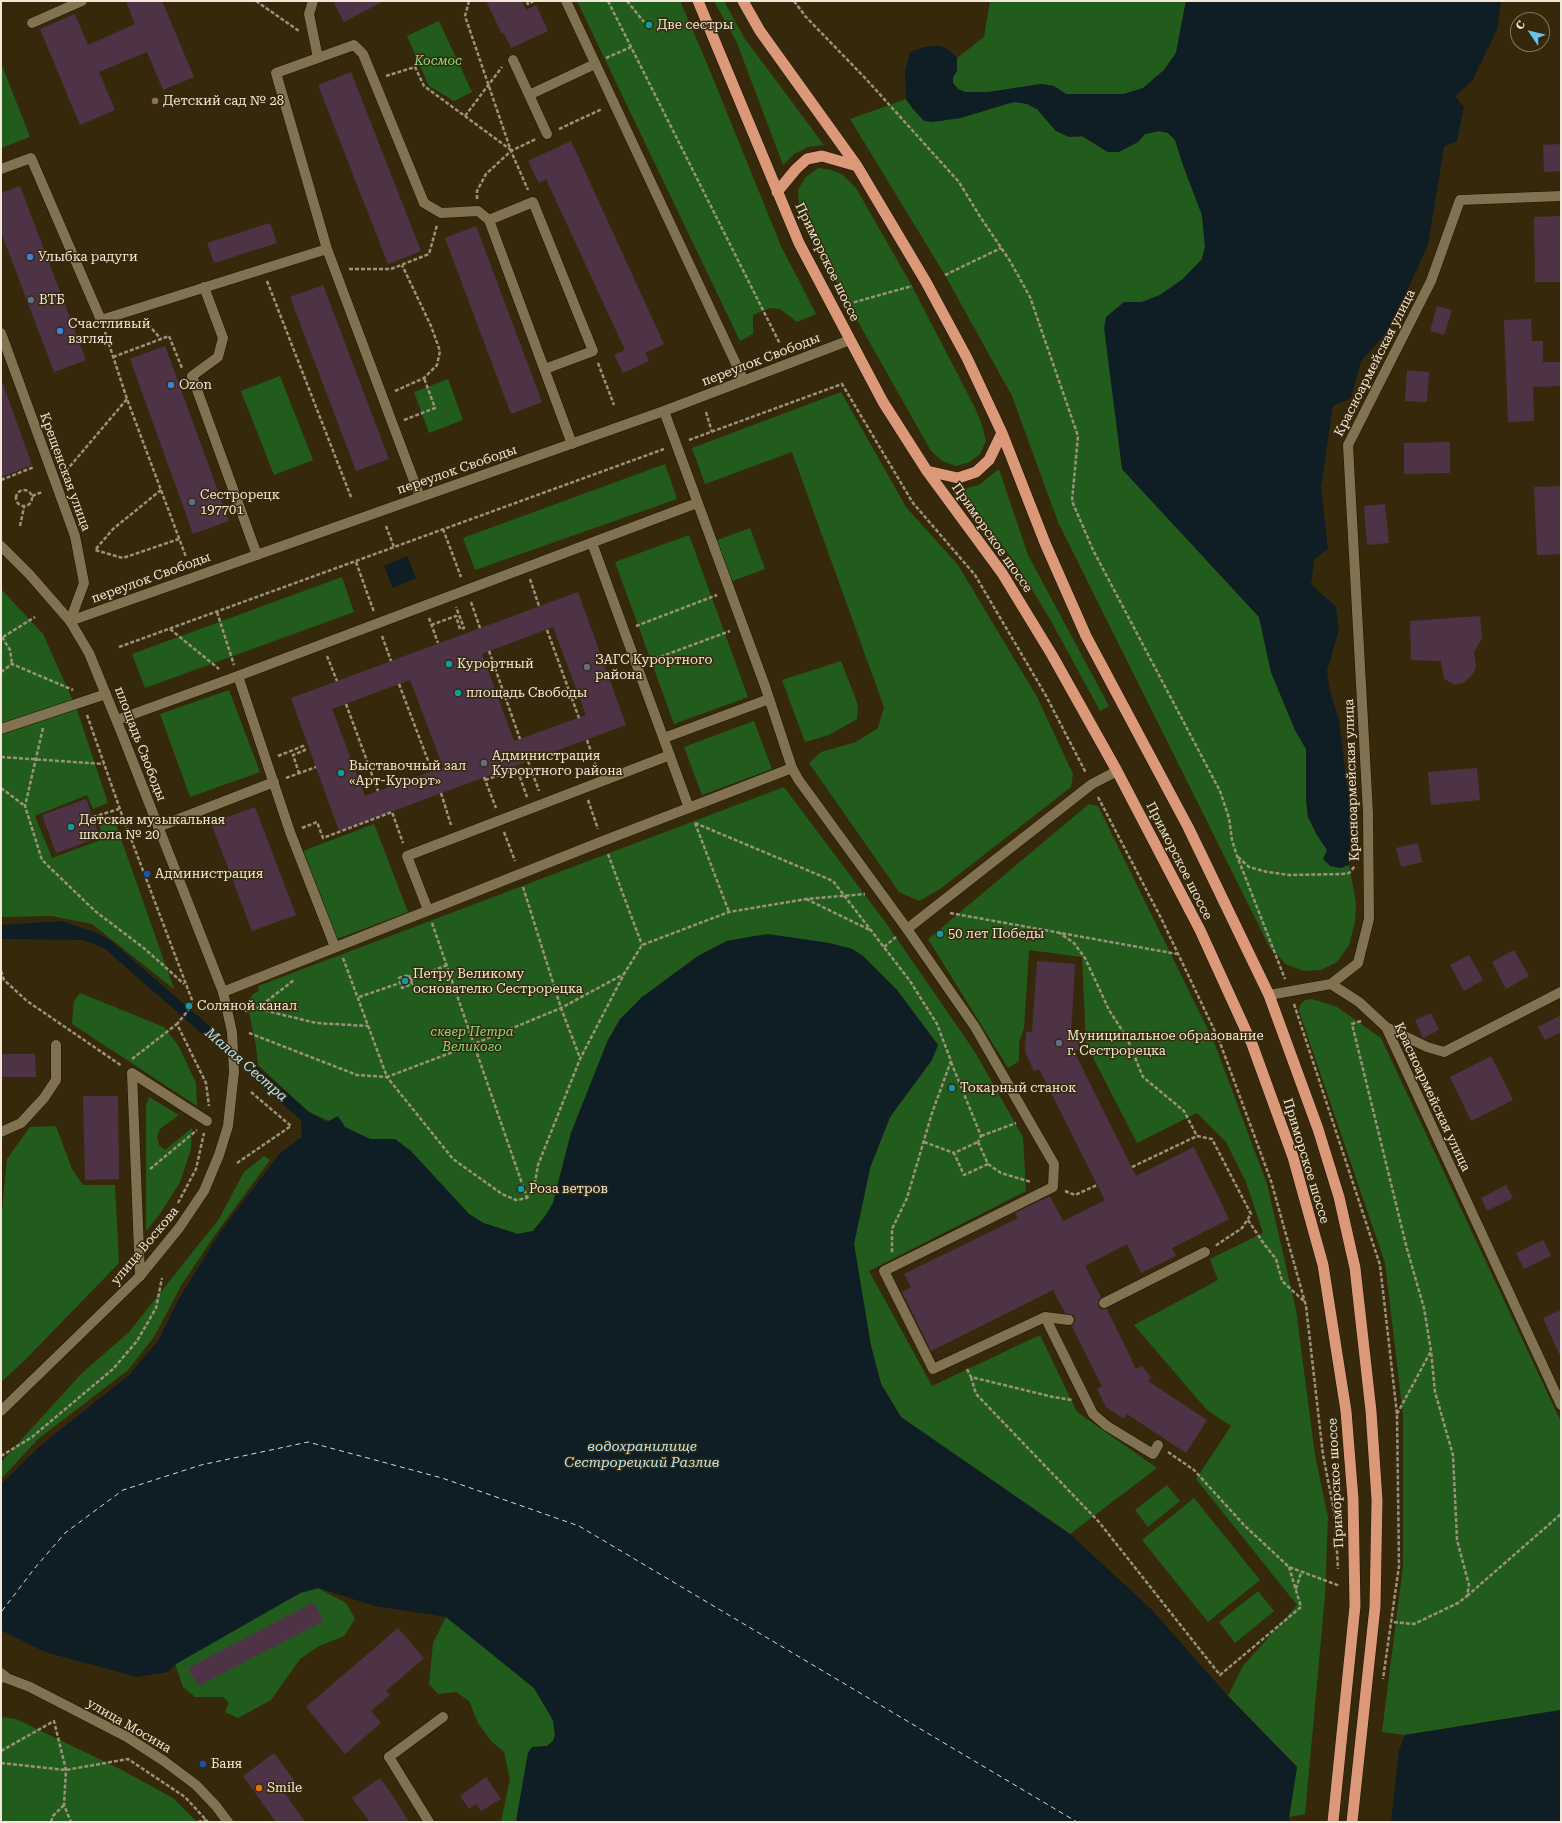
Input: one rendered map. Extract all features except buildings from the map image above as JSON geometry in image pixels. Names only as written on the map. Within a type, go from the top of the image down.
[{"type":"highway","name":"Приморское шоссе","points":[[698,1],[799,243],[883,402],[927,471],[1002,573],[1052,655],[1117,771],[1200,930],[1252,1044],[1293,1157],[1323,1265],[1346,1411],[1352,1499],[1355,1606],[1333,1821]]},
{"type":"highway","name":"Приморское шоссе","points":[[743,1],[760,31],[857,166],[926,282],[967,358],[1002,433],[1045,543],[1086,636],[1188,827],[1269,995],[1318,1129],[1339,1198],[1355,1268],[1371,1410],[1377,1500],[1376,1608],[1352,1822]]},
{"type":"highway","points":[[777,192],[796,169],[807,159],[822,156],[857,166]]},
{"type":"highway","points":[[927,471],[958,478],[976,472],[989,460],[1002,433]]},
{"type":"street","points":[[32,23],[82,1]]},
{"type":"street","points":[[313,1],[309,14],[318,58]]},
{"type":"street","points":[[566,1],[744,381]]},
{"type":"street","points":[[420,497],[327,249],[276,73],[354,45],[363,54],[424,203],[441,213],[478,211],[489,220],[572,444]]},
{"type":"street","points":[[513,60],[547,134]]},
{"type":"street","points":[[529,95],[595,64]]},
{"type":"street","points":[[1,169],[31,158],[101,320],[327,249]]},
{"type":"street","name":"Красноармейская улица","points":[[1561,196],[1460,200],[1431,281],[1348,445],[1368,813],[1369,919],[1358,963],[1331,984],[1358,1002],[1386,1027],[1561,1405]]},
{"type":"street","points":[[489,220],[534,202],[593,351],[545,369]]},
{"type":"street","points":[[204,287],[223,338],[218,357],[192,376],[256,554]]},
{"type":"street","name":"Крещенская улица","points":[[1,333],[75,536],[84,582],[70,621]]},
{"type":"street","name":"переулок Свободы","points":[[70,621],[664,411],[850,340]]},
{"type":"street","points":[[664,411],[769,699],[792,768],[798,779],[907,929],[975,1027],[1054,1164],[1053,1187],[884,1271],[933,1369],[961,1358],[1045,1317],[1069,1320]]},
{"type":"street","points":[[117,720],[452,595],[468,593],[525,568],[697,503]]},
{"type":"street","points":[[592,542],[689,808]]},
{"type":"street","name":"площадь Свободы","points":[[1,546],[30,575],[70,621],[88,653],[117,720],[223,992],[227,1007]]},
{"type":"street","points":[[234,677],[274,782],[290,832],[335,947]]},
{"type":"street","points":[[1,729],[46,714],[81,697],[106,694]]},
{"type":"street","points":[[664,738],[769,699]]},
{"type":"street","points":[[428,910],[407,856],[670,755]]},
{"type":"street","points":[[223,992],[519,874],[792,768]]},
{"type":"street","points":[[907,929],[1092,784],[1117,771]]},
{"type":"street","points":[[158,827],[274,782]]},
{"type":"street","points":[[1269,995],[1331,984]]},
{"type":"street","points":[[1386,1027],[1427,1047],[1444,1052],[1561,992]]},
{"type":"street","name":"улица Воскова","points":[[1,1412],[140,1276],[179,1228],[204,1191],[219,1155],[228,1126],[234,1072],[232,1032],[227,1007]]},
{"type":"street","points":[[1,1132],[21,1123],[44,1098],[56,1080],[56,1045]]},
{"type":"street","points":[[140,1276],[132,1072],[207,1121]]},
{"type":"street","points":[[1104,1303],[1204,1252]]},
{"type":"street","points":[[1045,1317],[1093,1414],[1107,1426],[1153,1454],[1158,1445]]},
{"type":"street","name":"улица Мосина","points":[[2,1676],[127,1737],[164,1761],[196,1785],[216,1806],[228,1822]]},
{"type":"street","points":[[429,1822],[389,1758],[443,1718]]},
{"type":"path","points":[[256,1],[314,41]]},
{"type":"path","points":[[469,1],[465,16],[511,151],[534,202]]},
{"type":"path","points":[[527,1],[528,4],[534,1]]},
{"type":"path","points":[[608,1],[780,344]]},
{"type":"path","points":[[627,1],[644,22]]},
{"type":"path","points":[[794,1],[806,17],[866,79],[959,182],[1030,297],[1078,436],[1072,501],[1094,550],[1220,791],[1229,818],[1232,840],[1237,856],[1249,867],[1267,872],[1290,875],[1349,873],[1357,864]]},
{"type":"path","points":[[595,64],[631,47]]},
{"type":"path","points":[[465,116],[505,63],[513,60]]},
{"type":"path","points":[[370,71],[385,76],[416,67],[424,86],[511,151]]},
{"type":"path","points":[[478,211],[477,191],[486,174],[511,151],[602,109]]},
{"type":"path","points":[[335,270],[391,269],[428,254],[441,213]]},
{"type":"path","points":[[945,275],[1001,248]]},
{"type":"path","points":[[382,396],[424,378],[437,365],[440,351],[431,326],[402,265]]},
{"type":"path","points":[[262,270],[351,497]]},
{"type":"path","points":[[848,304],[912,286]]},
{"type":"path","points":[[134,310],[161,339]]},
{"type":"path","points":[[101,320],[127,399],[186,557]]},
{"type":"path","points":[[113,357],[169,336],[181,368],[192,376]]},
{"type":"path","points":[[593,351],[614,405]]},
{"type":"path","points":[[392,424],[436,408],[424,378]]},
{"type":"path","points":[[66,470],[127,399]]},
{"type":"path","points":[[706,412],[712,432]]},
{"type":"path","points":[[1,480],[34,467]]},
{"type":"path","points":[[20,526],[24,507],[31,503],[32,496],[30,492],[22,490],[16,495],[17,503],[24,507]]},
{"type":"path","points":[[161,490],[113,529],[95,550],[123,558],[179,539]]},
{"type":"path","points":[[32,496],[42,492]]},
{"type":"path","points":[[386,526],[394,547]]},
{"type":"path","points":[[444,529],[480,628]]},
{"type":"path","points":[[356,562],[391,661]]},
{"type":"path","points":[[525,568],[539,606]]},
{"type":"path","points":[[624,631],[729,591]]},
{"type":"path","points":[[431,625],[456,616],[460,629],[464,628],[452,595]]},
{"type":"path","points":[[217,612],[234,677]]},
{"type":"path","points":[[12,664],[10,650],[2,637],[35,617]]},
{"type":"path","points":[[430,621],[438,643]]},
{"type":"path","points":[[637,665],[742,627]]},
{"type":"path","points":[[170,629],[234,677]]},
{"type":"path","points":[[547,630],[579,718]]},
{"type":"path","points":[[323,644],[337,681]]},
{"type":"path","points":[[488,651],[520,739]]},
{"type":"path","points":[[603,661],[618,656]]},
{"type":"path","points":[[1,672],[12,664]]},
{"type":"path","points":[[12,664],[81,697],[119,808],[185,986],[192,1000],[191,1007],[181,1018]]},
{"type":"path","points":[[399,684],[432,771]]},
{"type":"path","points":[[346,704],[378,791]]},
{"type":"path","points":[[46,714],[25,806],[42,860],[95,911],[145,949],[185,986]]},
{"type":"path","points":[[587,740],[602,781]]},
{"type":"path","points":[[266,760],[303,746],[305,750],[293,755],[299,773]]},
{"type":"path","points":[[1,758],[104,764]]},
{"type":"path","points":[[528,761],[544,804]]},
{"type":"path","points":[[287,778],[316,767]]},
{"type":"path","points":[[492,797],[485,779],[517,769],[531,808]]},
{"type":"path","points":[[1,788],[25,806]]},
{"type":"path","points":[[584,789],[642,945]]},
{"type":"path","points":[[441,793],[455,838]]},
{"type":"path","points":[[93,817],[119,808]]},
{"type":"path","points":[[689,808],[729,912]]},
{"type":"path","points":[[290,832],[317,822],[323,838],[392,812],[407,856]]},
{"type":"path","points":[[500,820],[519,874],[561,1008],[580,1059]]},
{"type":"path","points":[[695,823],[833,882],[910,981],[937,1024],[981,1136]]},
{"type":"path","points":[[337,962],[344,960],[359,997],[386,1077],[453,1158],[502,1194],[516,1200],[527,1198],[534,1188],[538,1165],[580,1059],[624,974],[642,945],[729,912],[806,899],[881,893]]},
{"type":"path","points":[[806,899],[872,931]]},
{"type":"path","points":[[932,909],[1178,954]]},
{"type":"path","points":[[428,910],[527,1198]]},
{"type":"path","points":[[1058,932],[1074,943],[1085,958],[1109,1010],[1127,1038],[1143,1077],[1184,1111],[1197,1136]]},
{"type":"path","points":[[410,980],[448,966]]},
{"type":"path","points":[[1,971],[4,980],[27,1001],[123,1066]]},
{"type":"path","points":[[249,1033],[357,1075],[386,1077],[474,1044],[561,1008],[624,974]]},
{"type":"path","points":[[409,975],[410,980],[412,984],[402,988],[399,978],[409,975]]},
{"type":"path","points":[[245,1011],[258,1008],[294,980],[301,977]]},
{"type":"path","points":[[359,997],[400,983]]},
{"type":"path","points":[[258,1008],[316,1023],[368,1026]]},
{"type":"path","points":[[1375,1017],[1352,1024],[1407,1249],[1418,1282],[1431,1351],[1435,1392],[1452,1455],[1457,1540],[1469,1585],[1466,1596]]},
{"type":"path","points":[[129,1062],[177,1024]]},
{"type":"path","points":[[894,1265],[892,1229],[907,1198],[932,1113],[951,1061]]},
{"type":"path","points":[[237,1163],[291,1126],[251,1092]]},
{"type":"path","points":[[136,1180],[207,1121]]},
{"type":"path","points":[[924,1142],[954,1153],[978,1142],[981,1136],[1017,1123]]},
{"type":"path","points":[[1132,1167],[1197,1136],[1212,1138],[1251,1214],[1242,1228],[1204,1252]]},
{"type":"path","points":[[978,1142],[988,1164],[1001,1173],[1028,1182],[1053,1187],[1075,1195],[1097,1184]]},
{"type":"path","points":[[954,1153],[964,1175],[988,1164]]},
{"type":"path","points":[[1248,1220],[1276,1259],[1282,1281],[1305,1302]]},
{"type":"path","points":[[1,1456],[32,1437],[113,1369],[137,1341],[156,1308],[162,1278]]},
{"type":"path","points":[[1397,1414],[1431,1351]]},
{"type":"path","points":[[961,1358],[971,1377],[976,1394],[1099,1522],[1220,1675],[1301,1607],[1289,1567]]},
{"type":"path","points":[[971,1377],[1054,1398],[1087,1402]]},
{"type":"path","points":[[1158,1445],[1194,1470],[1244,1524],[1289,1567],[1340,1586]]},
{"type":"path","points":[[1391,1622],[1414,1624],[1458,1604],[1561,1514]]},
{"type":"path","points":[[1296,1591],[1301,1572]]},
{"type":"path","points":[[1,1751],[54,1721],[66,1770],[64,1805],[71,1822]]},
{"type":"path","points":[[1,1764],[66,1770],[128,1759],[185,1797],[207,1821]]},
{"type":"path","points":[[51,1822],[53,1816],[64,1805]]},
{"type":"path","points":[[198,1822],[207,1821]]},
{"type":"green space","points":[[577,1],[680,1],[781,246],[816,314],[797,322],[780,309],[770,308],[753,315],[753,334],[740,341]]},
{"type":"green space","points":[[714,1],[724,1],[745,39],[824,145],[808,147],[794,154],[783,165],[737,43]]},
{"type":"green space","points":[[990,1],[1186,1],[1176,53],[1164,70],[1143,88],[1124,94],[1066,94],[1054,86],[1041,84],[989,92],[965,92],[958,89],[953,83],[953,77],[957,71],[957,58],[984,37]]},
{"type":"green space","name":"Космос","points":[[439,21],[472,92],[454,101],[429,86],[407,36]]},
{"type":"green space","points":[[1,63],[30,137],[1,148]]},
{"type":"green space","points":[[906,99],[913,109],[1015,102],[1027,104],[1037,109],[1056,131],[1077,137],[1082,136],[1108,152],[1138,142],[1145,134],[1159,131],[1168,133],[1175,140],[1202,215],[1205,247],[1202,259],[1183,279],[1160,295],[1142,302],[1124,302],[1122,469],[1259,617],[1271,672],[1295,730],[1306,749],[1306,799],[1308,817],[1317,835],[1340,868],[1349,865],[1356,903],[1355,922],[1349,945],[1337,962],[1321,970],[1304,971],[1287,965],[1270,948],[1058,522],[1012,396],[945,275],[850,119]]},
{"type":"green space","points":[[818,168],[831,170],[843,175],[856,188],[912,286],[975,408],[982,425],[986,441],[980,454],[970,462],[956,466],[942,461],[931,451],[848,304],[812,235],[799,204],[798,190],[805,178]]},
{"type":"green space","points":[[280,376],[313,460],[274,475],[241,391]]},
{"type":"green space","points":[[448,379],[463,420],[429,433],[414,392]]},
{"type":"green space","points":[[841,392],[906,507],[958,565],[1037,697],[1073,774],[1071,787],[940,889],[919,901],[899,892],[809,763],[821,752],[856,742],[878,728],[884,707],[792,452],[705,484],[692,448]]},
{"type":"green space","points":[[665,464],[677,499],[475,570],[463,538]]},
{"type":"green space","points":[[999,469],[1028,555],[1109,706],[1100,711],[1050,619],[1015,562],[959,490],[979,485]]},
{"type":"green space","points":[[750,528],[765,569],[730,582],[715,541]]},
{"type":"green space","points":[[689,535],[748,697],[674,724],[615,562]]},
{"type":"green space","points":[[342,577],[354,612],[145,688],[132,654]]},
{"type":"green space","points":[[1,589],[43,634],[77,710],[108,803],[93,809],[87,795],[35,816],[52,858],[103,839],[99,824],[114,819],[174,989],[92,924],[52,916],[1,917]]},
{"type":"green space","points":[[841,661],[858,705],[857,719],[829,735],[805,742],[782,680]]},
{"type":"green space","points":[[229,690],[260,772],[190,797],[160,714]]},
{"type":"green space","points":[[754,721],[772,769],[702,795],[684,747]]},
{"type":"green space","name":"сквер Петра Великого","points":[[784,787],[886,923],[975,1052],[1023,1137],[1026,1191],[869,1271],[932,1386],[1040,1335],[1077,1412],[1157,1468],[1070,1534],[901,1417],[881,1384],[871,1346],[854,1244],[870,1168],[890,1117],[931,1060],[938,1045],[897,990],[863,956],[852,949],[829,943],[755,936],[727,941],[698,956],[641,998],[608,1040],[571,1133],[553,1203],[546,1215],[533,1231],[518,1234],[483,1223],[469,1214],[411,1152],[395,1139],[370,1139],[309,1112],[258,1065],[256,1046],[248,1007],[249,1000],[253,994],[259,991],[258,986]]},
{"type":"green space","points":[[1089,804],[1098,806],[1214,1042],[1267,1184],[1296,1310],[1315,1455],[1328,1517],[1325,1596],[1305,1814],[1289,1817],[1297,1767],[1228,1696],[1243,1666],[1297,1605],[1196,1479],[1231,1426],[1207,1410],[1134,1325],[1218,1280],[1210,1259],[1263,1233],[1246,1182],[1226,1142],[1197,1113],[1137,1143],[1086,1044],[1082,957],[1029,950],[1024,1028],[1019,1042],[1019,1061],[1008,1068],[928,939]]},
{"type":"green space","points":[[374,824],[408,912],[337,939],[303,851]]},
{"type":"green space","points":[[80,993],[164,1027],[178,1045],[196,1083],[197,1106],[72,1024],[74,1001]]},
{"type":"green space","points":[[1312,999],[1337,1007],[1381,1038],[1561,1422],[1561,1710],[1405,1735],[1382,1732],[1403,1566],[1403,1415],[1385,1263],[1299,1011],[1300,1005],[1305,1000]]},
{"type":"green space","points":[[149,1097],[179,1115],[160,1129],[157,1137],[159,1145],[165,1150],[192,1128],[191,1149],[180,1182],[160,1214],[146,1231],[146,1107]]},
{"type":"green space","points":[[56,1126],[72,1169],[83,1185],[115,1185],[119,1263],[24,1361],[1,1382],[1,1221],[7,1159],[30,1127]]},
{"type":"green space","points":[[264,1156],[270,1160],[217,1232],[182,1284],[154,1337],[128,1370],[38,1439],[1,1479],[2,1461],[82,1373],[129,1332],[219,1219],[244,1172]]},
{"type":"green space","points":[[1167,1485],[1180,1501],[1148,1527],[1135,1510]]},
{"type":"green space","points":[[1194,1498],[1260,1580],[1208,1622],[1142,1540]]},
{"type":"green space","points":[[318,1588],[346,1603],[355,1619],[344,1636],[319,1646],[300,1659],[271,1700],[238,1718],[225,1712],[229,1703],[223,1697],[195,1697],[183,1687],[175,1664],[300,1593]]},
{"type":"green space","points":[[1258,1591],[1274,1611],[1235,1643],[1219,1622]]},
{"type":"green space","points":[[446,1617],[534,1688],[553,1720],[555,1735],[553,1741],[547,1746],[533,1747],[528,1753],[516,1822],[501,1822],[510,1779],[504,1752],[491,1741],[478,1723],[469,1701],[456,1692],[438,1694],[429,1684],[433,1643]]},
{"type":"green space","points":[[1,1717],[16,1719],[120,1769],[173,1798],[197,1822],[13,1822],[10,1820],[8,1822],[1,1822]]},
{"type":"water","points":[[1186,1],[1501,1],[1497,30],[1472,81],[1455,96],[1464,107],[1457,141],[1444,147],[1428,245],[1389,330],[1361,361],[1351,398],[1333,406],[1321,488],[1328,549],[1314,560],[1311,584],[1336,607],[1339,630],[1327,671],[1330,692],[1339,719],[1347,786],[1353,799],[1354,814],[1351,825],[1352,855],[1349,865],[1340,868],[1330,866],[1323,859],[1327,850],[1308,817],[1306,799],[1306,749],[1295,730],[1271,672],[1259,617],[1122,469],[1104,328],[1106,317],[1124,302],[1142,302],[1160,295],[1183,279],[1202,259],[1205,247],[1202,215],[1175,140],[1168,133],[1159,131],[1145,134],[1138,142],[1119,152],[1108,152],[1082,136],[1069,137],[1056,131],[1037,109],[1027,104],[1015,102],[961,118],[933,122],[924,121],[906,99],[905,71],[910,52],[924,47],[940,46],[949,50],[957,58],[957,71],[953,77],[953,83],[958,89],[965,92],[989,92],[1041,84],[1054,86],[1066,94],[1124,94],[1143,88],[1164,70],[1176,53]]},
{"type":"water","points":[[407,556],[416,578],[393,588],[384,566]]},
{"type":"water","name":"водохранилище Сестрорецкий Разлив","points":[[62,921],[94,932],[110,940],[309,1112],[327,1122],[338,1116],[345,1127],[370,1139],[395,1139],[411,1151],[469,1214],[483,1223],[518,1234],[533,1231],[546,1215],[553,1203],[571,1133],[608,1040],[620,1019],[641,998],[698,956],[727,941],[768,934],[829,943],[852,949],[863,956],[897,990],[938,1045],[932,1060],[890,1117],[870,1168],[854,1244],[871,1346],[881,1384],[901,1417],[1070,1534],[1151,1609],[1228,1696],[1297,1767],[1289,1822],[516,1822],[528,1753],[532,1747],[547,1746],[553,1741],[555,1735],[553,1720],[534,1688],[446,1617],[375,1606],[318,1588],[300,1593],[176,1664],[168,1672],[137,1677],[45,1652],[1,1630],[1,1484],[40,1446],[129,1375],[158,1341],[178,1300],[220,1232],[280,1153],[302,1137],[301,1120],[105,949],[82,940],[1,939],[1,925]]},
{"type":"water","points":[[1561,1710],[1561,1822],[1391,1822],[1399,1750],[1405,1735]]},
{"type":"pier","points":[[213,1027],[255,1063],[256,1084],[215,1049]]},
{"type":"ferry route","points":[[2,1611],[34,1569],[65,1533],[123,1490],[201,1465],[308,1442],[442,1478],[579,1526],[1077,1822]]},
{"type":"place","name":"Две сестры","points":[[649,25]]},
{"type":"place","name":"Детский сад № 28","points":[[155,101]]},
{"type":"place","name":"Улыбка радуги","points":[[30,257]]},
{"type":"place","name":"ВТБ","points":[[31,300]]},
{"type":"place","name":"Счастливый взгляд","points":[[60,331]]},
{"type":"place","name":"Ozon","points":[[171,385]]},
{"type":"place","name":"Сестрорецк 197701","points":[[192,502]]},
{"type":"place","name":"Курортный","points":[[449,664]]},
{"type":"place","name":"ЗАГС Курортного района","points":[[587,667]]},
{"type":"place","name":"площадь Свободы","points":[[458,693]]},
{"type":"place","name":"Администрация Курортного района","points":[[484,763]]},
{"type":"place","name":"Выставочный зал «Арт-Курорт»","points":[[341,773]]},
{"type":"place","name":"Детская музыкальная школа № 20","points":[[71,827]]},
{"type":"place","name":"Администрация","points":[[147,874]]},
{"type":"place","name":"50 лет Победы","points":[[940,934]]},
{"type":"place","name":"Петру Великому основателю Сестрорецка","points":[[405,981]]},
{"type":"place","name":"Соляной канал","points":[[189,1006]]},
{"type":"place","name":"Муниципальное образование г. Сестрорецка","points":[[1059,1043]]},
{"type":"place","name":"Токарный станок","points":[[952,1088]]},
{"type":"place","name":"Роза ветров","points":[[521,1189]]},
{"type":"place","name":"Баня","points":[[203,1764]]},
{"type":"place","name":"Smile","points":[[259,1788]]},
{"type":"water label","name":"Малая Сестра","points":[[246,1065]]}]
